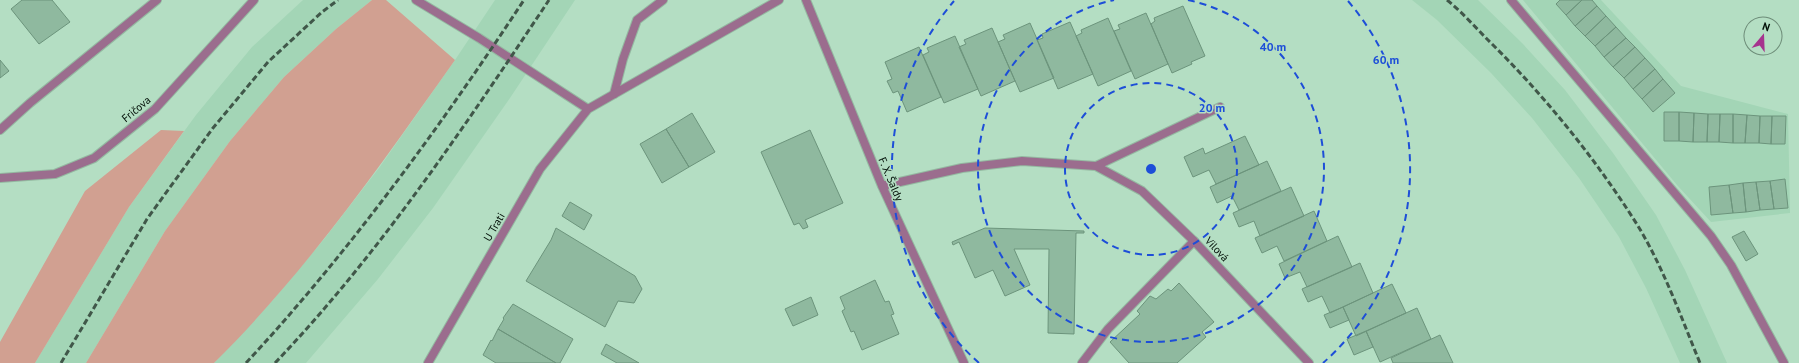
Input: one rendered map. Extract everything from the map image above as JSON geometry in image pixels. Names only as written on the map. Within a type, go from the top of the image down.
[{"type":"street","points":[[0,130],[30,103],[157,0]]},
{"type":"street","name":"Fričova","points":[[0,178],[55,174],[94,158],[155,108],[254,0]]},
{"type":"street","points":[[416,0],[479,38],[588,109]]},
{"type":"street","points":[[614,94],[623,59],[636,20],[663,0]]},
{"type":"street","name":"U Trati","points":[[428,363],[540,169],[588,109],[779,0]]},
{"type":"street","name":"F. X. Šaldy","points":[[806,0],[882,186],[964,363]]},
{"type":"street","points":[[1511,0],[1711,236],[1731,265],[1784,363]]},
{"type":"street","name":"Vilová","points":[[1096,166],[1220,107]]},
{"type":"street","name":"Vilová","points":[[882,186],[962,168],[1022,161],[1096,166],[1142,191],[1194,241],[1309,363]]},
{"type":"street","points":[[1082,363],[1108,329],[1194,241]]},
{"type":"shaded area","points":[[303,0],[372,0],[336,29],[284,77],[230,141],[165,231],[86,363],[35,363],[129,207],[196,115],[252,47]]},
{"type":"shaded area","points":[[372,0],[386,0],[455,60],[341,217],[280,292],[214,363],[86,363],[165,231],[230,141],[284,77],[336,29]]},
{"type":"shaded area","points":[[495,0],[575,0],[510,98],[433,208],[378,279],[306,363],[214,363],[272,301],[325,238],[379,168]]},
{"type":"shaded area","points":[[1412,0],[1478,0],[1522,43],[1565,90],[1613,153],[1656,215],[1685,270],[1727,363],[1680,363],[1646,288],[1619,237],[1579,178],[1532,118],[1491,73],[1437,20]]},
{"type":"shaded area","points":[[1523,0],[1601,0],[1681,86],[1788,114],[1790,213],[1711,222],[1677,185]]},
{"type":"shaded area","points":[[161,130],[184,131],[129,207],[35,363],[0,363],[0,342],[85,191]]},
{"type":"building","points":[[22,0],[52,0],[70,22],[39,44],[11,9]]},
{"type":"building","points":[[1560,0],[1582,0],[1566,15],[1556,4]]},
{"type":"building","points":[[1582,0],[1592,0],[1597,6],[1575,26],[1566,15]]},
{"type":"building","points":[[1183,6],[1205,56],[1172,73],[1151,24],[1155,21],[1154,18]]},
{"type":"building","points":[[1597,6],[1606,16],[1585,36],[1575,26]]},
{"type":"building","points":[[1146,13],[1168,64],[1135,79],[1114,31],[1120,29],[1118,25]]},
{"type":"building","points":[[1606,16],[1616,27],[1595,46],[1585,36]]},
{"type":"building","points":[[1108,18],[1131,71],[1098,86],[1076,36],[1082,33],[1081,30]]},
{"type":"building","points":[[1070,22],[1093,74],[1058,89],[1037,40],[1043,38],[1042,34]]},
{"type":"building","points":[[1030,23],[1054,78],[1020,92],[998,42],[1005,39],[1003,35]]},
{"type":"building","points":[[1616,27],[1626,38],[1604,57],[1595,46]]},
{"type":"building","points":[[992,28],[1015,81],[981,96],[959,47],[966,44],[964,40]]},
{"type":"building","points":[[955,36],[978,89],[944,103],[923,55],[929,52],[927,48]]},
{"type":"building","points":[[1626,38],[1635,47],[1613,67],[1604,57]]},
{"type":"building","points":[[919,47],[941,97],[907,112],[898,91],[893,93],[887,81],[892,79],[885,62]]},
{"type":"building","points":[[1635,47],[1645,58],[1624,78],[1613,67]]},
{"type":"building","points":[[1645,58],[1655,69],[1633,89],[1624,78]]},
{"type":"building","points":[[0,60],[9,71],[0,78]]},
{"type":"building","points":[[1655,69],[1663,79],[1642,99],[1633,89]]},
{"type":"building","points":[[1663,79],[1675,93],[1653,112],[1642,99]]},
{"type":"building","points":[[1664,112],[1679,112],[1679,141],[1664,141]]},
{"type":"building","points":[[1679,112],[1694,113],[1693,142],[1679,141]]},
{"type":"building","points":[[692,113],[715,152],[689,167],[666,129]]},
{"type":"building","points":[[1694,113],[1708,114],[1707,142],[1693,142]]},
{"type":"building","points":[[1708,114],[1720,114],[1719,142],[1707,142]]},
{"type":"building","points":[[1720,114],[1733,114],[1733,143],[1719,142]]},
{"type":"building","points":[[1733,114],[1747,115],[1745,143],[1733,143]]},
{"type":"building","points":[[1747,115],[1760,116],[1759,143],[1745,143]]},
{"type":"building","points":[[1760,116],[1772,116],[1771,144],[1759,143]]},
{"type":"building","points":[[1772,116],[1786,116],[1785,144],[1771,144]]},
{"type":"building","points":[[666,129],[689,167],[662,183],[640,144]]},
{"type":"building","points":[[810,130],[843,203],[805,220],[808,227],[803,229],[799,223],[794,225],[761,152]]},
{"type":"building","points":[[1245,136],[1259,165],[1216,184],[1209,170],[1193,177],[1184,157],[1203,148],[1205,154]]},
{"type":"building","points":[[1267,161],[1281,191],[1239,210],[1232,196],[1217,203],[1210,187]]},
{"type":"building","points":[[1785,179],[1788,208],[1774,209],[1770,181]]},
{"type":"building","points":[[1770,181],[1774,209],[1760,210],[1756,182]]},
{"type":"building","points":[[1756,182],[1760,210],[1746,212],[1743,183]]},
{"type":"building","points":[[1743,183],[1746,212],[1733,213],[1729,185]]},
{"type":"building","points":[[1729,185],[1733,213],[1711,215],[1709,187]]},
{"type":"building","points":[[1291,187],[1304,216],[1260,236],[1254,221],[1239,227],[1233,213]]},
{"type":"building","points":[[570,202],[592,215],[584,230],[562,216]]},
{"type":"building","points":[[1314,211],[1327,241],[1284,261],[1277,246],[1262,253],[1255,238]]},
{"type":"building","points":[[556,228],[635,276],[642,289],[634,303],[618,301],[605,327],[526,281],[551,240]]},
{"type":"building","points":[[985,228],[1084,231],[1084,233],[1076,233],[1074,334],[1048,333],[1049,249],[1014,249],[1030,285],[1005,296],[993,270],[975,278],[959,242],[953,245],[952,242]]},
{"type":"building","points":[[1744,231],[1758,254],[1746,261],[1732,237]]},
{"type":"building","points":[[1338,236],[1352,267],[1307,287],[1300,272],[1285,278],[1279,264]]},
{"type":"building","points":[[1360,263],[1373,293],[1330,313],[1322,296],[1308,302],[1302,289]]},
{"type":"building","points":[[875,280],[885,302],[889,301],[894,314],[891,315],[899,334],[862,350],[854,331],[851,332],[842,311],[845,309],[840,297]]},
{"type":"building","points":[[1179,283],[1214,322],[1202,332],[1206,337],[1177,363],[1129,363],[1110,342],[1140,314],[1137,311],[1150,296],[1156,299],[1168,289],[1171,291]]},
{"type":"building","points":[[1392,284],[1406,313],[1356,336],[1343,307]]},
{"type":"building","points":[[811,297],[818,315],[793,326],[785,309]]},
{"type":"building","points":[[513,304],[573,339],[560,363],[556,363],[498,329],[504,319],[503,318]]},
{"type":"building","points":[[1343,307],[1349,320],[1330,328],[1324,315]]},
{"type":"building","points":[[1417,308],[1431,339],[1380,362],[1366,331]]},
{"type":"building","points":[[498,329],[556,363],[496,363],[483,355]]},
{"type":"building","points":[[1366,331],[1373,347],[1354,355],[1347,339]]},
{"type":"building","points":[[1440,335],[1453,363],[1393,363],[1391,358]]},
{"type":"building","points":[[606,344],[639,363],[617,363],[601,354]]},
{"type":"railway","points":[[61,363],[147,219],[213,128],[268,62],[322,12],[338,0]]},
{"type":"railway","points":[[246,363],[322,277],[358,232],[460,95],[524,0]]},
{"type":"railway","points":[[275,363],[350,278],[420,188],[486,94],[549,0]]},
{"type":"railway","points":[[1447,0],[1458,9],[1509,61],[1549,105],[1605,176],[1638,226],[1656,259],[1672,293],[1700,363]]}]
